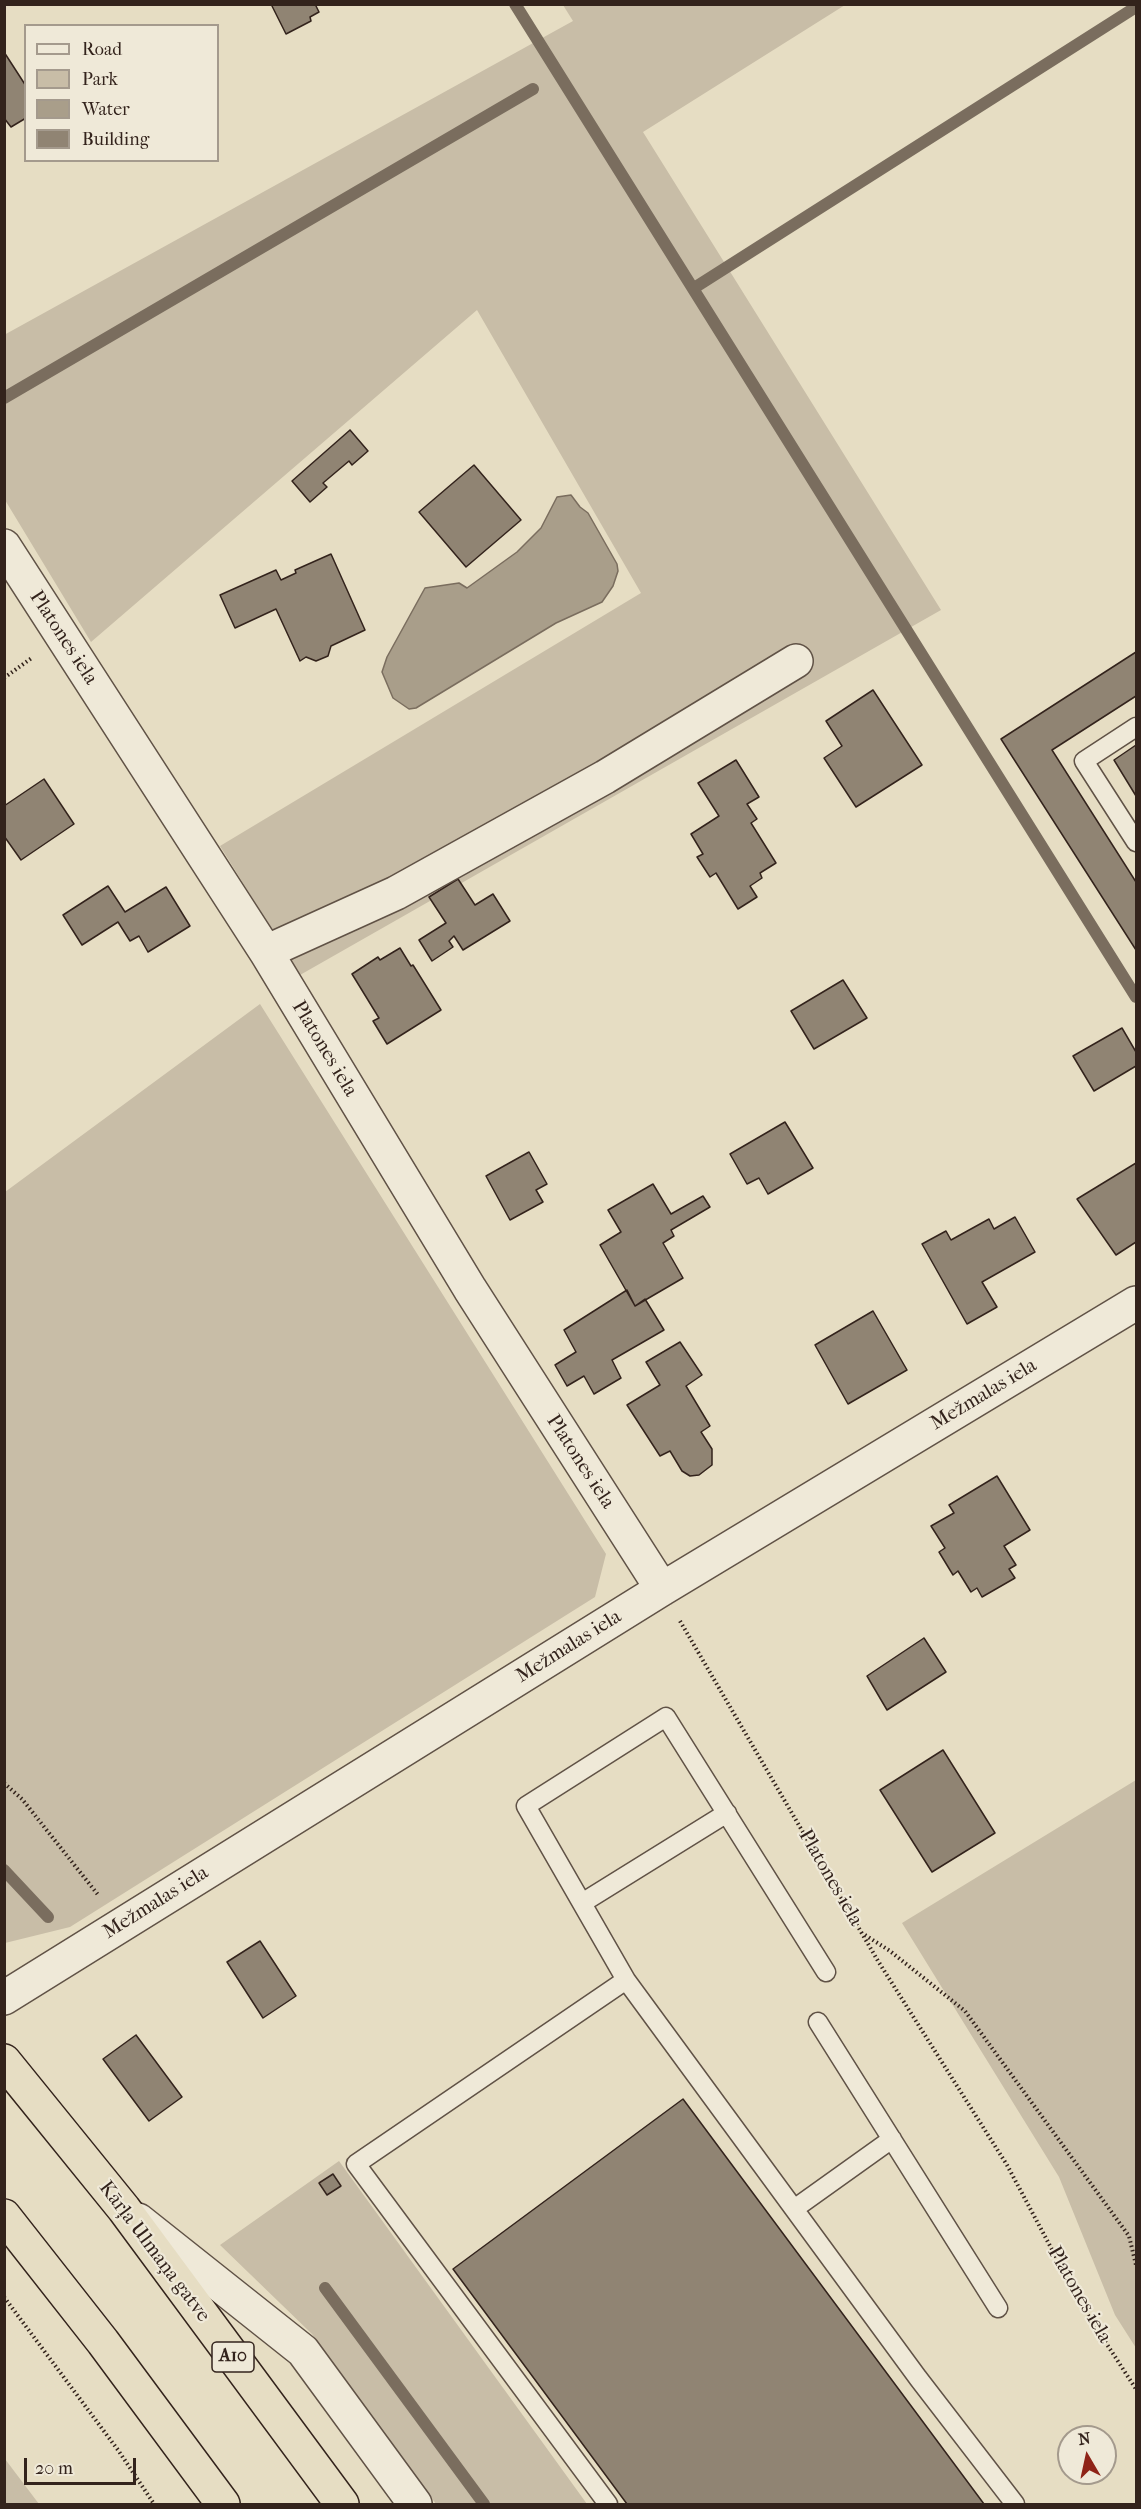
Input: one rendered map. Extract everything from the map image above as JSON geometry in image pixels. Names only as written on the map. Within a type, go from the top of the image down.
[{"type":"highway","name":"Kārļa Ulmaņa gatve","points":[[4,2061],[124,2209],[342,2505]]},
{"type":"highway","points":[[4,2216],[103,2342],[223,2505]]},
{"type":"street","name":"Platones iela","points":[[4,546],[266,952],[470,1289],[662,1589]]},
{"type":"street","points":[[266,952],[396,893],[427,876],[606,777],[796,661]]},
{"type":"street","name":"Mežmalas iela","points":[[4,1998],[662,1589],[1137,1302]]},
{"type":"street","points":[[124,2209],[303,2351],[415,2505]]},
{"type":"lane","points":[[1137,727],[1084,760],[1137,842]]},
{"type":"lane","points":[[826,1972],[666,1717],[526,1806],[626,1980],[918,2378],[1015,2505]]},
{"type":"lane","points":[[582,1904],[727,1813]]},
{"type":"lane","points":[[608,2505],[356,2164],[626,1980]]},
{"type":"lane","points":[[818,2022],[998,2308]]},
{"type":"lane","points":[[794,2209],[892,2139]]},
{"type":"path","name":"Platones iela","points":[[662,1589],[863,1934],[1007,2165],[1082,2306],[1137,2389]]},
{"type":"path","points":[[4,1782],[22,1798],[122,1924]]},
{"type":"path","points":[[863,1934],[890,1951],[965,2011],[1128,2236],[1137,2265]]},
{"type":"path","points":[[4,2297],[118,2450],[154,2505]]},
{"type":"green space","points":[[563,5],[845,5],[643,132],[941,610],[300,975],[220,846],[641,593],[477,310],[91,642],[5,500],[4,335],[573,21]]},
{"type":"green space","points":[[260,1004],[606,1554],[595,1597],[70,1927],[5,1943],[5,1192]]},
{"type":"green space","points":[[1136,1780],[1136,2348],[1115,2315],[1059,2177],[902,1923]]},
{"type":"green space","points":[[339,2161],[587,2504],[436,2504],[312,2334],[220,2245]]},
{"type":"green space","points":[[5,2459],[39,2504],[5,2504]]},
{"type":"water","points":[[571,495],[588,513],[617,564],[618,571],[613,586],[602,602],[556,623],[416,708],[409,709],[393,698],[382,672],[387,657],[425,588],[459,583],[467,588],[517,552],[541,528],[557,497]]},
{"type":"building","points":[[271,4],[315,4],[319,12],[310,17],[311,21],[286,34]]},
{"type":"building","points":[[4,52],[24,83],[24,119],[11,127],[4,118]]},
{"type":"building","points":[[350,430],[368,451],[352,465],[349,461],[323,483],[327,487],[310,502],[292,481]]},
{"type":"building","points":[[474,465],[521,520],[466,567],[419,512]]},
{"type":"building","points":[[331,554],[365,630],[331,646],[328,656],[316,661],[306,657],[300,661],[276,609],[235,628],[220,595],[276,570],[281,580],[296,573],[295,570]]},
{"type":"building","points":[[1136,652],[1136,696],[1052,750],[1136,882],[1136,950],[1001,739]]},
{"type":"building","points":[[873,690],[922,765],[856,807],[824,758],[842,746],[826,721]]},
{"type":"building","points":[[1136,745],[1136,796],[1114,760]]},
{"type":"building","points":[[736,760],[759,797],[747,804],[757,819],[751,823],[776,863],[760,873],[762,878],[750,886],[757,897],[738,909],[716,873],[710,877],[697,857],[703,854],[691,834],[719,816],[698,783]]},
{"type":"building","points":[[44,779],[74,824],[21,860],[4,836],[4,806]]},
{"type":"building","points":[[458,879],[475,905],[493,894],[510,921],[463,950],[454,936],[449,941],[453,947],[432,961],[419,940],[446,923],[429,897]]},
{"type":"building","points":[[108,886],[125,912],[166,887],[190,926],[148,952],[139,936],[130,941],[118,922],[82,945],[63,915]]},
{"type":"building","points":[[400,948],[441,1010],[387,1044],[373,1021],[379,1018],[352,974],[378,957],[380,960]]},
{"type":"building","points":[[843,980],[867,1018],[814,1049],[791,1011]]},
{"type":"building","points":[[1122,1028],[1136,1052],[1136,1066],[1094,1091],[1073,1056]]},
{"type":"building","points":[[785,1122],[813,1168],[768,1194],[759,1178],[747,1184],[730,1154]]},
{"type":"building","points":[[529,1152],[547,1184],[536,1190],[543,1202],[510,1220],[486,1176]]},
{"type":"building","points":[[1136,1163],[1136,1242],[1116,1255],[1077,1199]]},
{"type":"building","points":[[653,1184],[671,1214],[703,1196],[710,1207],[671,1230],[674,1236],[663,1243],[683,1278],[635,1306],[600,1245],[621,1232],[608,1210]]},
{"type":"building","points":[[1015,1217],[1035,1252],[982,1282],[997,1307],[967,1324],[922,1244],[946,1231],[951,1240],[989,1219],[994,1229]]},
{"type":"building","points":[[627,1290],[635,1306],[645,1299],[664,1330],[612,1360],[621,1378],[594,1394],[584,1376],[567,1386],[555,1365],[576,1352],[564,1330]]},
{"type":"building","points":[[873,1311],[907,1370],[848,1404],[815,1345]]},
{"type":"building","points":[[680,1342],[702,1375],[686,1386],[710,1426],[701,1432],[712,1449],[712,1465],[699,1475],[690,1476],[682,1471],[670,1451],[660,1456],[627,1405],[660,1385],[646,1362]]},
{"type":"building","points":[[997,1476],[1030,1530],[1004,1546],[1016,1565],[1009,1569],[1015,1578],[982,1597],[977,1588],[971,1592],[958,1571],[953,1575],[939,1552],[945,1548],[931,1526],[954,1513],[949,1505]]},
{"type":"building","points":[[924,1638],[946,1672],[887,1710],[867,1676]]},
{"type":"building","points":[[943,1750],[995,1833],[932,1872],[880,1790]]},
{"type":"building","points":[[260,1941],[296,1996],[263,2018],[227,1962]]},
{"type":"building","points":[[136,2035],[182,2097],[149,2121],[103,2059]]},
{"type":"building","points":[[683,2099],[984,2504],[627,2504],[453,2269]]},
{"type":"building","points":[[333,2174],[341,2186],[327,2195],[319,2183]]},
{"type":"waterway","points":[[515,4],[1136,997]]},
{"type":"waterway","points":[[694,288],[1136,7]]},
{"type":"waterway","points":[[4,398],[533,89]]},
{"type":"waterway","points":[[4,1870],[48,1917]]},
{"type":"waterway","points":[[325,2288],[484,2504]]}]
